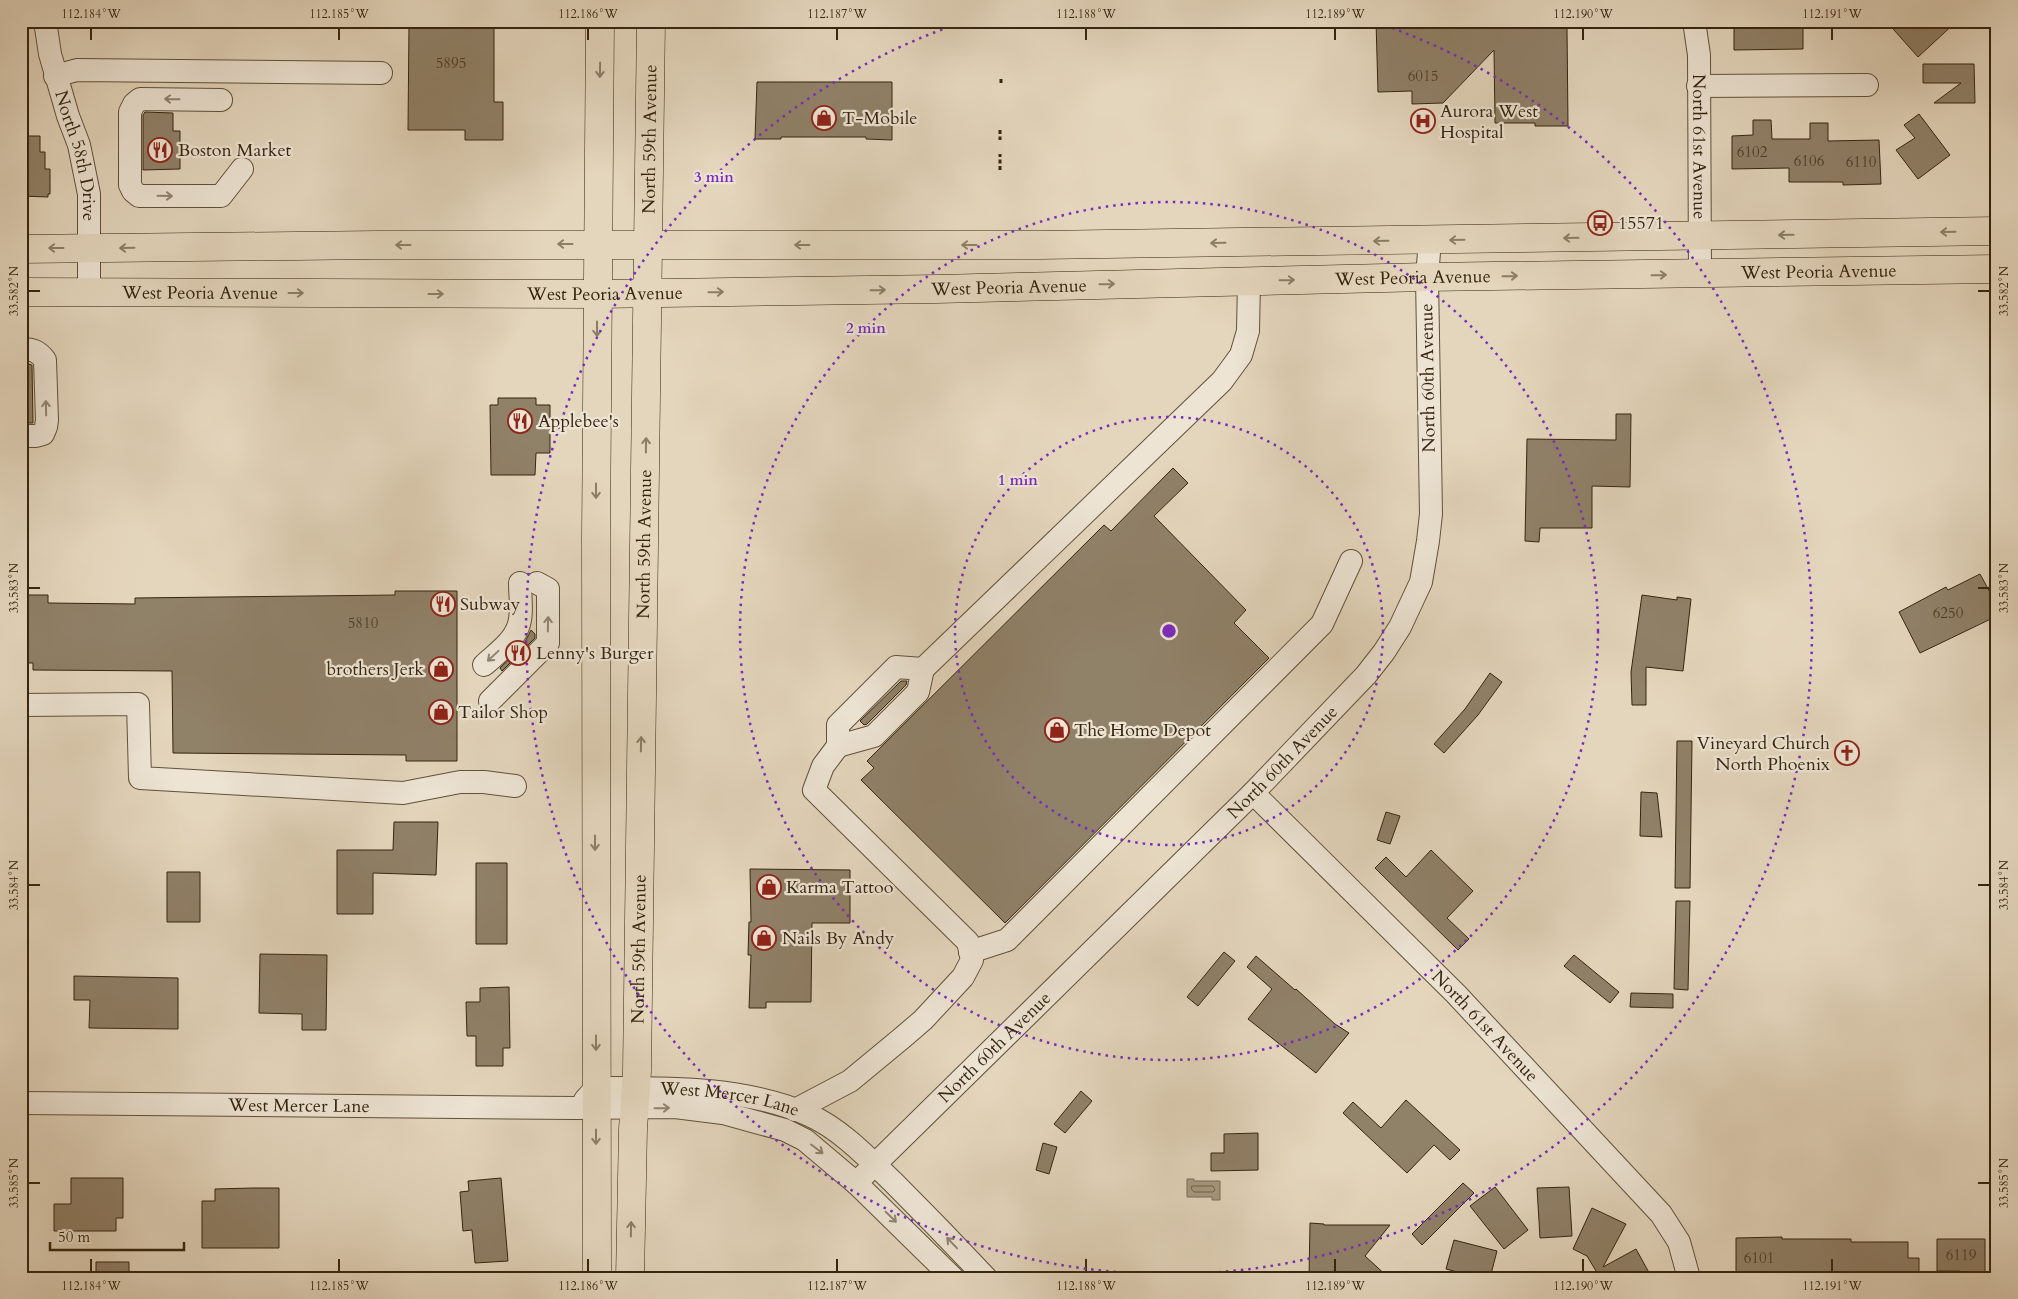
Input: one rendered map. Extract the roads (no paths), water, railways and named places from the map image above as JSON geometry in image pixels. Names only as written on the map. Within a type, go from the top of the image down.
[{"type":"main road","points":[[597,1278],[590,1102],[595,775],[597,245],[600,21]]},
{"type":"main road","name":"North 59th Avenue","points":[[630,1278],[635,1098],[651,21]]},
{"type":"main road","points":[[21,249],[367,245],[1029,245],[1997,232]]},
{"type":"main road","points":[[1029,245],[1030,286]]},
{"type":"main road","name":"West Peoria Avenue","points":[[21,292],[597,294],[1427,277],[1700,274],[1994,266]]},
{"type":"street","name":"North 58th Drive","points":[[46,21],[55,76],[79,145],[89,194],[89,292]]},
{"type":"street","name":"North 61st Avenue","points":[[1694,21],[1699,55],[1700,274]]},
{"type":"street","points":[[55,76],[77,70],[381,73]]},
{"type":"street","points":[[1698,86],[1867,85]]},
{"type":"street","points":[[221,100],[140,99],[134,104],[130,112],[130,185],[139,196],[221,196],[242,169]]},
{"type":"street","name":"North 60th Avenue","points":[[856,1183],[1254,793],[1366,675],[1384,652],[1400,626],[1421,582],[1431,514],[1427,277],[1430,240]]},
{"type":"street","points":[[838,746],[874,736],[918,692],[923,669],[1222,381],[1241,355],[1248,331],[1249,281]]},
{"type":"street","points":[[21,349],[32,349],[39,352],[45,360],[46,427],[43,434],[21,436]]},
{"type":"street","points":[[970,952],[1007,940],[1322,624],[1351,560]]},
{"type":"street","points":[[484,665],[514,635],[519,625],[529,583],[548,589],[548,643],[490,701]]},
{"type":"street","points":[[795,1110],[850,1081],[923,1020],[963,977],[972,960],[968,942],[814,790],[823,766],[838,746],[838,725],[896,667],[923,669]]},
{"type":"street","points":[[21,705],[138,704],[140,778],[403,793],[460,782],[484,782],[515,786]]},
{"type":"street","name":"North 61st Avenue","points":[[1254,793],[1456,994],[1661,1214],[1679,1242],[1689,1278]]},
{"type":"street","name":"West Mercer Lane","points":[[21,1103],[590,1102],[635,1098],[736,1094],[751,1096],[795,1110],[827,1125],[874,1164]]},
{"type":"street","name":"West Mercer Lane","points":[[635,1098],[675,1108],[746,1118],[785,1130],[817,1148],[856,1183]]},
{"type":"street","points":[[874,1164],[986,1278]]},
{"type":"street","points":[[856,1183],[953,1278]]},
{"type":"water","points":[[1187,1179],[1194,1179],[1194,1181],[1220,1181],[1220,1200],[1212,1200],[1212,1197],[1187,1197]]},
{"type":"place","name":"T-Mobile","points":[[824,118]]},
{"type":"place","name":"Aurora West Hospital","points":[[1423,121]]},
{"type":"place","name":"Boston Market","points":[[160,150]]},
{"type":"place","name":"15571","points":[[1600,223]]},
{"type":"place","name":"Applebee's","points":[[520,421]]},
{"type":"place","name":"Subway","points":[[443,604]]},
{"type":"place","name":"Lenny's Burger","points":[[518,653]]},
{"type":"place","name":"brothers Jerk","points":[[441,669]]},
{"type":"place","name":"Tailor Shop","points":[[441,712]]},
{"type":"place","name":"The Home Depot","points":[[1057,730]]},
{"type":"place","name":"Vineyard Church North Phoenix","points":[[1847,753]]},
{"type":"place","name":"Karma Tattoo","points":[[769,887]]},
{"type":"place","name":"Nails By Andy","points":[[764,938]]}]
